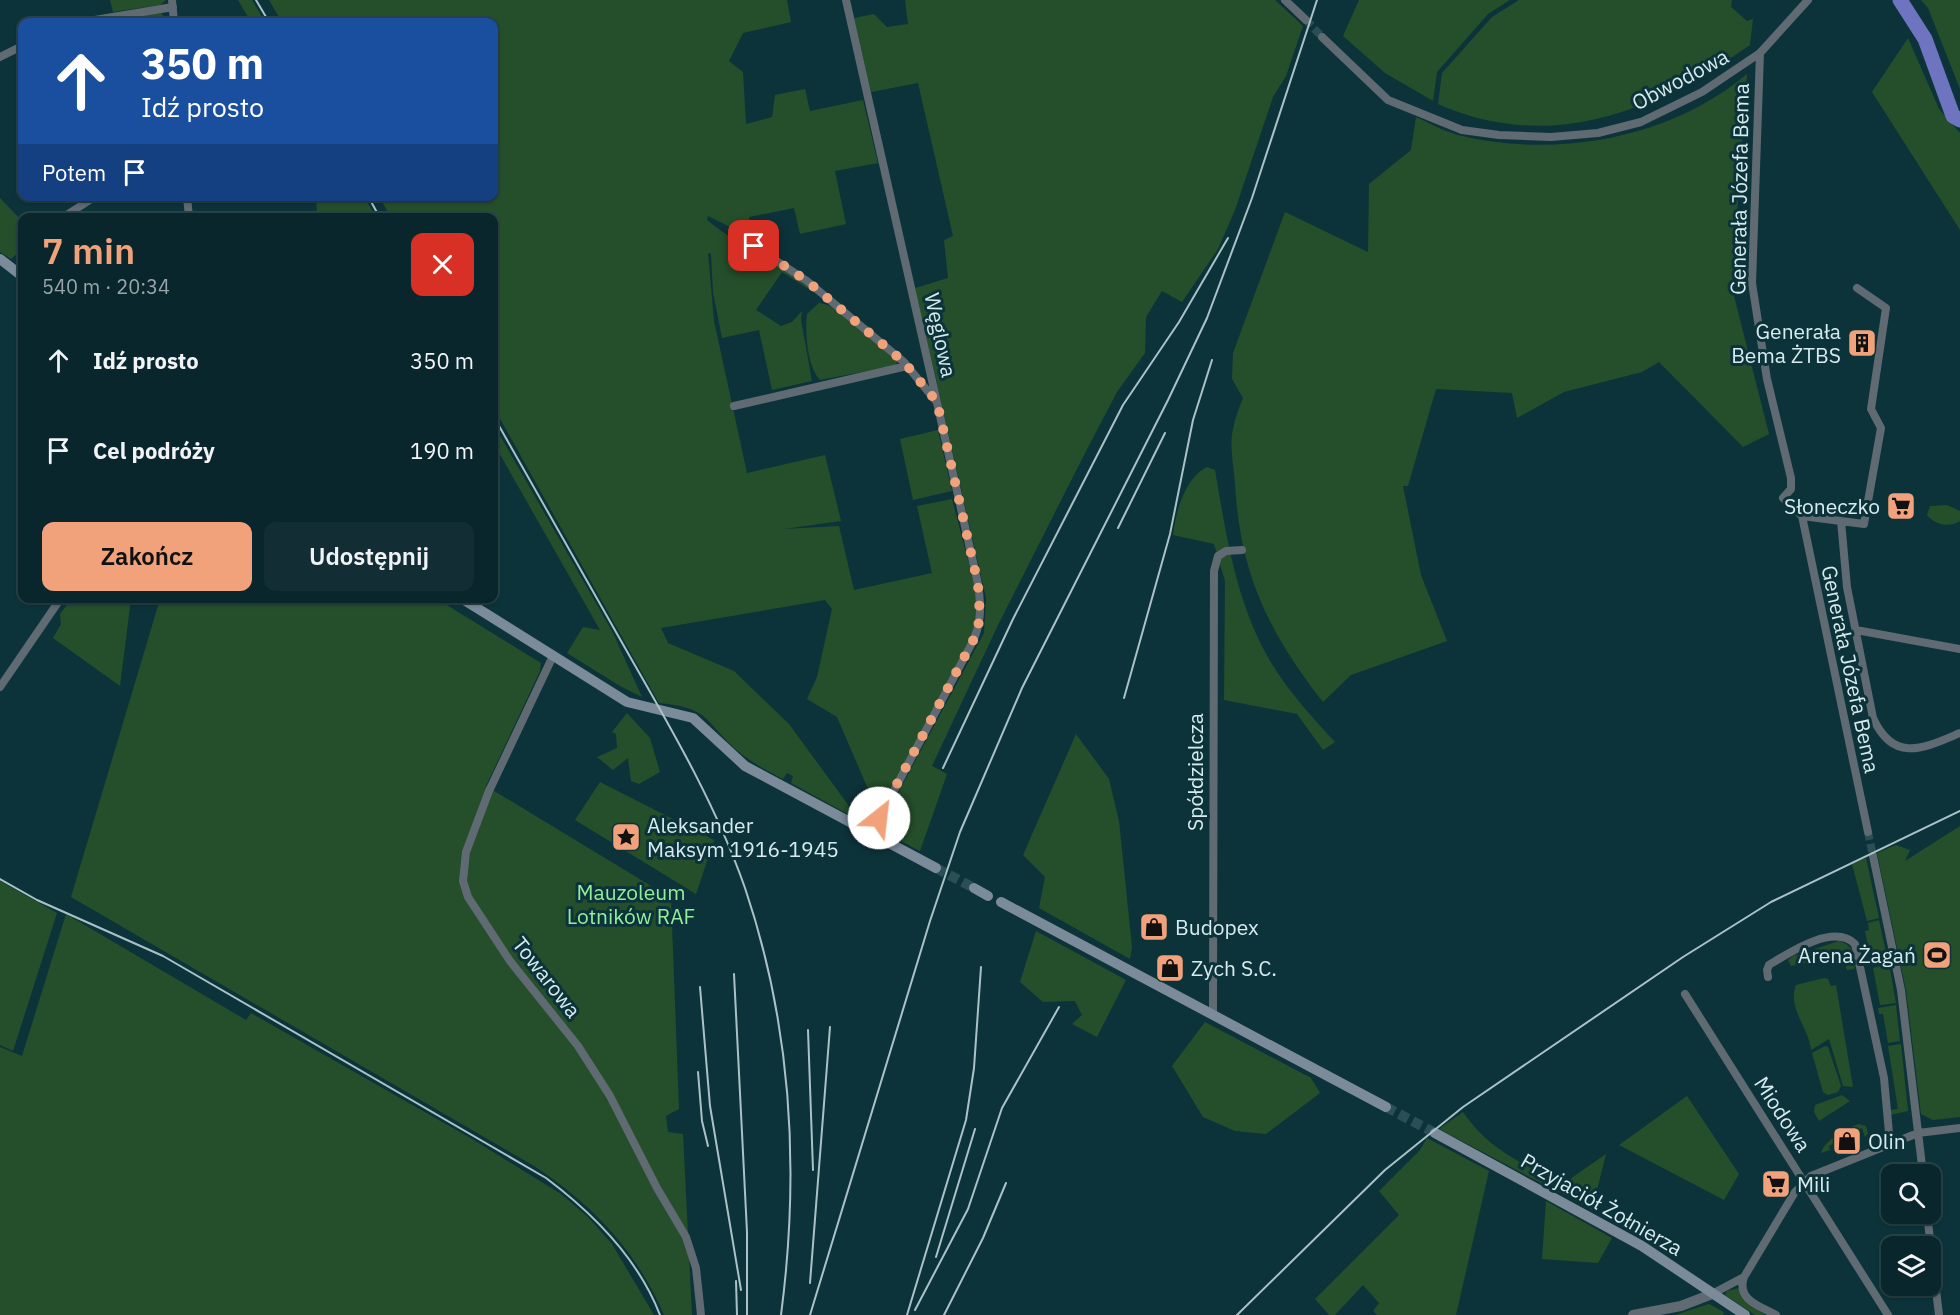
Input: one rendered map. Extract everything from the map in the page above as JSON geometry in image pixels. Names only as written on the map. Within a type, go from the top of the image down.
[{"type":"main road","points":[[0,259],[18,273]]},
{"type":"main road","points":[[468,603],[627,702],[693,718],[745,766],[936,868]]},
{"type":"main road","points":[[974,888],[988,896]]},
{"type":"main road","points":[[1001,902],[1386,1107]]},
{"type":"main road","name":"Przyjaciół Żołnierza","points":[[1435,1133],[1642,1245],[1745,1315]]},
{"type":"street","name":"Węglowa","points":[[846,0],[978,584],[980,617],[972,643],[871,834]]},
{"type":"street","points":[[1285,0],[1306,20]]},
{"type":"street","name":"Obwodowa","points":[[1322,37],[1388,100],[1462,130],[1526,137],[1598,133],[1641,122],[1702,92],[1760,53],[1808,0]]},
{"type":"street","points":[[102,18],[173,3],[174,18]]},
{"type":"street","points":[[0,57],[18,48]]},
{"type":"street","name":"Generała Józefa Bema","points":[[1760,53],[1752,283],[1767,380],[1791,478],[1791,489],[1783,498],[1802,516],[1868,832]]},
{"type":"street","points":[[70,213],[88,201]]},
{"type":"street","points":[[754,246],[807,281],[907,366],[937,402]]},
{"type":"street","points":[[1802,516],[1864,524],[1881,428],[1871,409],[1886,308],[1857,288]]},
{"type":"street","points":[[734,406],[907,366]]},
{"type":"street","name":"Generała Józefa Bema","points":[[1841,521],[1847,587],[1873,718],[1879,730],[1890,742],[1912,750],[1923,749],[1960,733]]},
{"type":"street","name":"Spółdzielcza","points":[[1213,1015],[1214,571],[1218,556],[1226,551],[1242,550]]},
{"type":"street","points":[[0,687],[59,603]]},
{"type":"street","name":"Generała Józefa Bema","points":[[1856,630],[1960,649]]},
{"type":"street","name":"Towarowa","points":[[553,656],[489,791],[466,852],[463,881],[468,897],[510,962],[578,1046],[610,1096],[657,1188],[686,1237],[696,1268],[701,1315]]},
{"type":"street","points":[[1872,856],[1901,990],[1922,1164]]},
{"type":"street","points":[[1768,977],[1769,965],[1804,945],[1836,936],[1845,937],[1855,944],[1882,1070],[1890,1144]]},
{"type":"street","name":"Miodowa","points":[[1685,994],[1888,1315]]},
{"type":"street","points":[[1776,1315],[1745,1296],[1742,1287],[1744,1277],[1795,1192],[1804,1182],[1815,1174],[1918,1133],[1960,1128]]},
{"type":"street","points":[[1928,1224],[1939,1315]]},
{"type":"street","points":[[1633,1315],[1681,1306],[1712,1294],[1744,1277]]},
{"type":"green space","points":[[110,0],[166,0],[160,5],[113,12]]},
{"type":"green space","points":[[238,0],[252,0],[263,18],[249,18]]},
{"type":"green space","points":[[269,0],[787,0],[791,22],[743,33],[729,61],[743,72],[746,124],[772,117],[775,95],[805,89],[810,111],[863,100],[878,163],[835,171],[846,224],[800,234],[794,208],[749,217],[752,238],[708,216],[707,220],[791,274],[818,295],[782,272],[756,310],[781,326],[792,322],[802,311],[801,320],[812,381],[772,390],[759,330],[722,338],[713,292],[711,254],[708,253],[714,321],[747,473],[825,455],[841,521],[784,529],[839,526],[854,590],[932,573],[917,506],[952,499],[974,583],[978,608],[972,635],[888,796],[881,799],[871,796],[837,717],[807,699],[817,677],[832,609],[825,600],[661,628],[668,643],[734,671],[789,724],[849,806],[862,813],[868,801],[874,806],[869,819],[857,819],[791,783],[793,776],[787,773],[783,779],[755,763],[739,752],[706,718],[698,713],[676,705],[659,703],[498,415],[498,213],[389,213],[381,201],[498,201],[498,18],[280,18]]},
{"type":"green space","points":[[905,0],[1275,0],[1303,26],[1286,76],[1273,97],[1235,210],[1218,249],[1182,302],[1162,291],[1146,317],[1145,353],[1117,392],[1083,457],[998,625],[932,766],[947,774],[920,851],[887,834],[884,819],[984,633],[986,598],[915,288],[948,278],[944,240],[953,236],[918,83],[871,92],[854,18],[874,14],[887,27],[908,24]]},
{"type":"green space","points":[[1359,0],[1510,0],[1488,14],[1437,72],[1433,101],[1385,73],[1343,36]]},
{"type":"green space","points":[[1519,0],[1732,0],[1731,7],[1747,21],[1753,19],[1750,45],[1714,69],[1677,89],[1639,106],[1601,118],[1561,125],[1521,125],[1480,119],[1438,104],[1442,73],[1492,17]]},
{"type":"green space","points":[[1921,0],[1960,0],[1960,89],[1928,8]]},
{"type":"green space","points":[[161,13],[165,18],[127,18]]},
{"type":"green space","points":[[1908,38],[1939,109],[1960,133],[1960,230],[1872,92]]},
{"type":"green space","points":[[1747,74],[1732,288],[1769,434],[1743,447],[1659,362],[1642,372],[1564,392],[1517,418],[1512,393],[1436,389],[1408,486],[1403,486],[1421,575],[1447,641],[1351,675],[1323,702],[1287,651],[1260,600],[1243,546],[1232,456],[1233,429],[1243,398],[1232,379],[1233,353],[1285,212],[1368,252],[1369,184],[1411,150],[1416,117],[1458,135],[1495,142],[1533,145],[1572,143],[1610,138],[1647,128],[1683,114],[1716,96]]},
{"type":"green space","points":[[0,198],[18,217],[18,253],[11,259],[0,252]]},
{"type":"green space","points":[[316,201],[366,201],[374,213],[317,213]]},
{"type":"green space","points":[[819,303],[828,305],[850,318],[899,361],[894,366],[820,380],[812,366],[806,330],[807,314]]},
{"type":"green space","points":[[938,430],[952,491],[913,500],[900,439]]},
{"type":"green space","points":[[498,432],[613,633],[642,697],[567,653],[583,627],[600,630],[498,451]]},
{"type":"green space","points":[[1207,467],[1215,470],[1234,567],[1248,614],[1276,670],[1335,742],[1323,750],[1297,714],[1224,700],[1225,581],[1214,544],[1173,535],[1176,516],[1187,487],[1199,472]]},
{"type":"green space","points":[[1947,505],[1960,511],[1960,521],[1942,524],[1927,515],[1930,506]]},
{"type":"green space","points":[[68,603],[130,603],[120,686],[53,638],[61,624],[60,614]]},
{"type":"green space","name":"Mauzoleum Lotników RAF","points":[[159,603],[444,603],[541,663],[540,671],[486,786],[671,898],[679,1109],[666,1116],[668,1132],[683,1134],[692,1315],[664,1315],[640,1270],[611,1231],[575,1196],[534,1166],[71,897]]},
{"type":"green space","points":[[627,713],[650,738],[660,772],[639,784],[631,781],[628,758],[613,770],[597,757],[617,748],[616,734],[612,732]]},
{"type":"green space","points":[[1076,734],[1109,779],[1119,821],[1132,947],[1130,959],[1039,908],[1045,877],[1023,855]]},
{"type":"green space","points":[[600,782],[714,840],[696,894],[575,820]]},
{"type":"green space","name":"Arena Żagań","points":[[1960,826],[1960,1117],[1933,1120],[1921,1114],[1906,990],[1877,853],[1896,845],[1910,850],[1905,861]]},
{"type":"green space","points":[[1866,858],[1879,918],[1867,921],[1852,864]]},
{"type":"green space","points":[[0,881],[57,913],[13,1051],[0,1045]]},
{"type":"green space","points":[[66,914],[246,1020],[251,1013],[472,1139],[561,1194],[588,1217],[612,1244],[654,1315],[0,1315],[0,1047],[22,1056]]},
{"type":"green space","points":[[1879,920],[1888,962],[1872,966],[1865,931],[1869,930],[1868,923]]},
{"type":"green space","points":[[1036,931],[1126,980],[1097,1037],[1072,1024],[1082,1015],[1075,1001],[1043,1002],[1020,982]]},
{"type":"green space","points":[[1839,941],[1853,952],[1854,969],[1847,970],[1843,955],[1791,966],[1788,960],[1793,956]]},
{"type":"green space","points":[[1889,964],[1896,1003],[1880,1005],[1873,968]]},
{"type":"green space","points":[[1828,979],[1831,986],[1836,985],[1853,1087],[1843,1086],[1829,1039],[1811,1050],[1807,1034],[1796,1010],[1794,993],[1796,985]]},
{"type":"green space","points":[[1896,1005],[1900,1041],[1888,1043],[1883,1014],[1879,1014],[1878,1008]]},
{"type":"green space","points":[[1205,1022],[1311,1078],[1320,1093],[1266,1134],[1235,1131],[1203,1117],[1172,1066]]},
{"type":"green space","points":[[1901,1044],[1908,1111],[1890,1115],[1891,1110],[1898,1109],[1888,1046]]},
{"type":"green space","points":[[1825,1046],[1828,1047],[1841,1086],[1838,1092],[1828,1095],[1823,1092],[1812,1053]]},
{"type":"green space","points":[[1842,1095],[1850,1101],[1819,1121],[1814,1112],[1815,1105]]},
{"type":"green space","points":[[1687,1096],[1739,1174],[1724,1200],[1619,1145]]},
{"type":"green space","points":[[1463,1112],[1482,1135],[1492,1143],[1550,1179],[1543,1184],[1439,1129]]},
{"type":"green space","points":[[1859,1124],[1866,1126],[1868,1133],[1865,1137],[1862,1128],[1829,1146],[1830,1150],[1821,1153],[1826,1144],[1836,1135]]},
{"type":"green space","points":[[1427,1138],[1489,1171],[1456,1315],[1377,1315],[1373,1311],[1379,1303],[1363,1285],[1335,1315],[1329,1315],[1315,1299],[1399,1215],[1379,1191],[1420,1150]]},
{"type":"green space","points":[[1606,1154],[1592,1210],[1552,1188],[1554,1182],[1560,1186]]},
{"type":"green space","points":[[1546,1201],[1612,1238],[1598,1263],[1542,1259]]},
{"type":"green space","points":[[1739,1288],[1744,1300],[1765,1315],[1755,1315],[1725,1295],[1727,1291]]},
{"type":"green space","points":[[1709,1304],[1724,1312],[1723,1315],[1675,1315]]},
{"type":"waterway","points":[[1900,0],[1925,39],[1953,116],[1960,120]]},
{"type":"tunnel","points":[[1306,20],[1322,37]]},
{"type":"tunnel","points":[[1868,832],[1873,856]]},
{"type":"tunnel","points":[[936,868],[974,888]]},
{"type":"tunnel","points":[[1386,1107],[1435,1133]]},
{"type":"railway","points":[[256,0],[267,18]]},
{"type":"railway","points":[[810,1315],[930,921],[960,832],[1022,688],[1207,318],[1252,198],[1317,0]]},
{"type":"railway","points":[[371,201],[377,213]]},
{"type":"railway","points":[[943,768],[1013,619],[1123,405],[1179,322],[1228,238]]},
{"type":"railway","points":[[1124,698],[1170,534],[1193,420],[1212,360]]},
{"type":"railway","points":[[498,424],[680,744],[722,829],[745,888],[761,940],[773,993],[788,1099],[790,1207],[781,1315]]},
{"type":"railway","points":[[1118,528],[1165,433]]},
{"type":"railway","points":[[1237,1315],[1385,1170],[1463,1107],[1683,957],[1771,902],[1960,811]]},
{"type":"railway","points":[[0,879],[37,900],[163,956],[546,1178],[581,1207],[613,1239],[640,1275],[660,1315]]},
{"type":"railway","points":[[907,1315],[966,1120],[974,1068],[981,967]]},
{"type":"railway","points":[[734,974],[747,1232],[747,1315]]},
{"type":"railway","points":[[700,987],[710,1106],[741,1290]]},
{"type":"railway","points":[[915,1310],[968,1209],[1002,1108],[1059,1007]]},
{"type":"railway","points":[[810,1283],[830,1027]]},
{"type":"railway","points":[[808,1030],[813,1170]]},
{"type":"railway","points":[[698,1072],[702,1121],[708,1146]]},
{"type":"railway","points":[[936,1257],[975,1129]]},
{"type":"railway","points":[[944,1315],[983,1238],[1006,1183]]},
{"type":"railway","points":[[736,1281],[737,1315]]},
{"type":"place","name":"Generała Bema ŻTBS","points":[[1862,343]]},
{"type":"place","name":"Słoneczko","points":[[1901,506]]},
{"type":"place","name":"Aleksander Maksym 1916-1945","points":[[626,837]]},
{"type":"place","name":"Budopex","points":[[1154,927]]},
{"type":"place","name":"Arena Żagań","points":[[1937,955]]},
{"type":"place","name":"Zych S.C.","points":[[1170,968]]},
{"type":"place","name":"Olin","points":[[1847,1141]]},
{"type":"place","name":"Mili","points":[[1776,1184]]},
{"type":"route","points":[[754,246],[775,257],[807,281],[904,362],[937,402],[978,584],[980,617],[976,635],[928,730],[879,818]]}]
